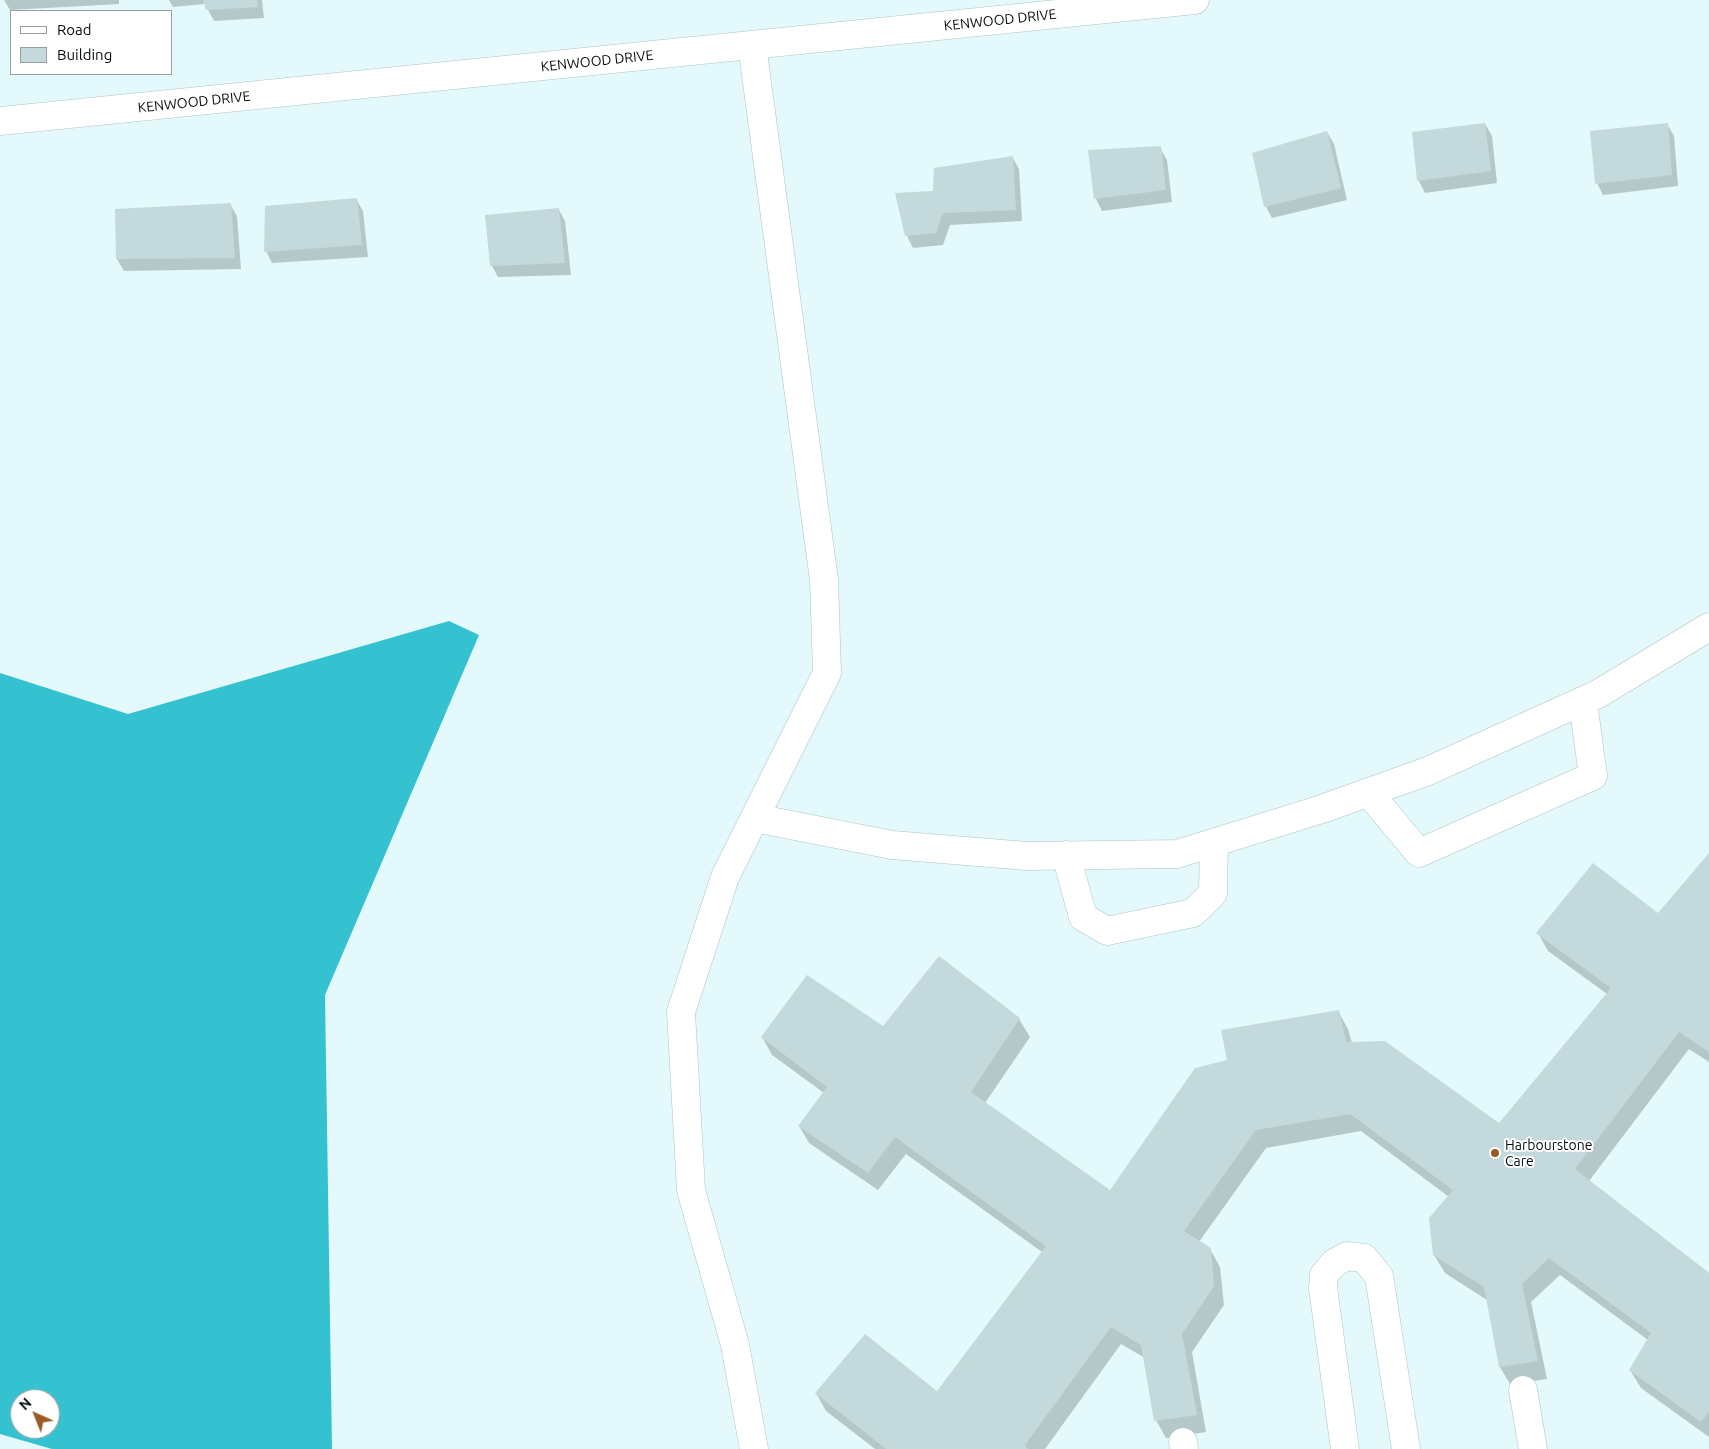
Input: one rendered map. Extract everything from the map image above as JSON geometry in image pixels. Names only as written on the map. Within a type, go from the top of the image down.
[{"type":"street","name":"KENWOOD DRIVE","points":[[0,122],[1156,2],[1195,0]]},
{"type":"street","points":[[752,45],[824,580],[827,673],[725,877],[681,1012],[692,1190],[735,1345],[754,1449]]},
{"type":"street","points":[[755,818],[892,845],[1027,856],[1177,854],[1322,809],[1428,771],[1583,702],[1709,627]]},
{"type":"street","points":[[1369,793],[1418,853],[1593,776],[1583,702]]},
{"type":"street","points":[[1066,856],[1083,917],[1107,931],[1194,913],[1213,892],[1214,843]]},
{"type":"street","points":[[1345,1449],[1322,1288],[1324,1275],[1334,1263],[1347,1256],[1364,1258],[1379,1276],[1406,1449]]},
{"type":"street","points":[[1523,1390],[1533,1449]]},
{"type":"shaded area","points":[[449,621],[479,635],[325,995],[332,1449],[52,1449],[17,1439],[60,1439],[60,1389],[10,1389],[10,1437],[0,1434],[0,673],[128,714]]},
{"type":"building","points":[[203,0],[257,0],[258,7],[206,10]]},
{"type":"building","points":[[1485,123],[1491,171],[1417,181],[1412,132]]},
{"type":"building","points":[[1668,123],[1672,175],[1595,184],[1590,131]]},
{"type":"building","points":[[1327,131],[1341,188],[1264,207],[1252,153]]},
{"type":"building","points":[[1161,146],[1166,190],[1094,199],[1088,150]]},
{"type":"building","points":[[1013,156],[1016,210],[943,213],[936,233],[905,236],[895,193],[933,191],[934,168]]},
{"type":"building","points":[[357,198],[362,245],[264,252],[265,206]]},
{"type":"building","points":[[231,203],[235,258],[116,259],[115,209]]},
{"type":"building","points":[[559,208],[565,263],[490,266],[485,215]]},
{"type":"building","name":"Harbourstone Care","points":[[1709,853],[1709,1052],[1679,1032],[1575,1169],[1709,1273],[1709,1412],[1701,1422],[1629,1370],[1651,1333],[1549,1258],[1522,1284],[1538,1361],[1499,1367],[1484,1287],[1433,1255],[1429,1218],[1453,1190],[1350,1114],[1256,1130],[1184,1231],[1211,1248],[1214,1286],[1182,1334],[1197,1415],[1154,1421],[1141,1345],[1111,1327],[1025,1445],[1028,1449],[886,1449],[815,1393],[865,1334],[937,1391],[1046,1246],[895,1137],[868,1173],[798,1126],[827,1087],[761,1037],[807,975],[883,1026],[939,956],[1020,1018],[971,1092],[1110,1190],[1195,1068],[1227,1060],[1221,1030],[1339,1010],[1346,1042],[1385,1041],[1499,1123],[1611,988],[1536,933],[1593,863],[1658,913]]},
{"type":"place","name":"Harbourstone Care","points":[[1495,1153]]}]
